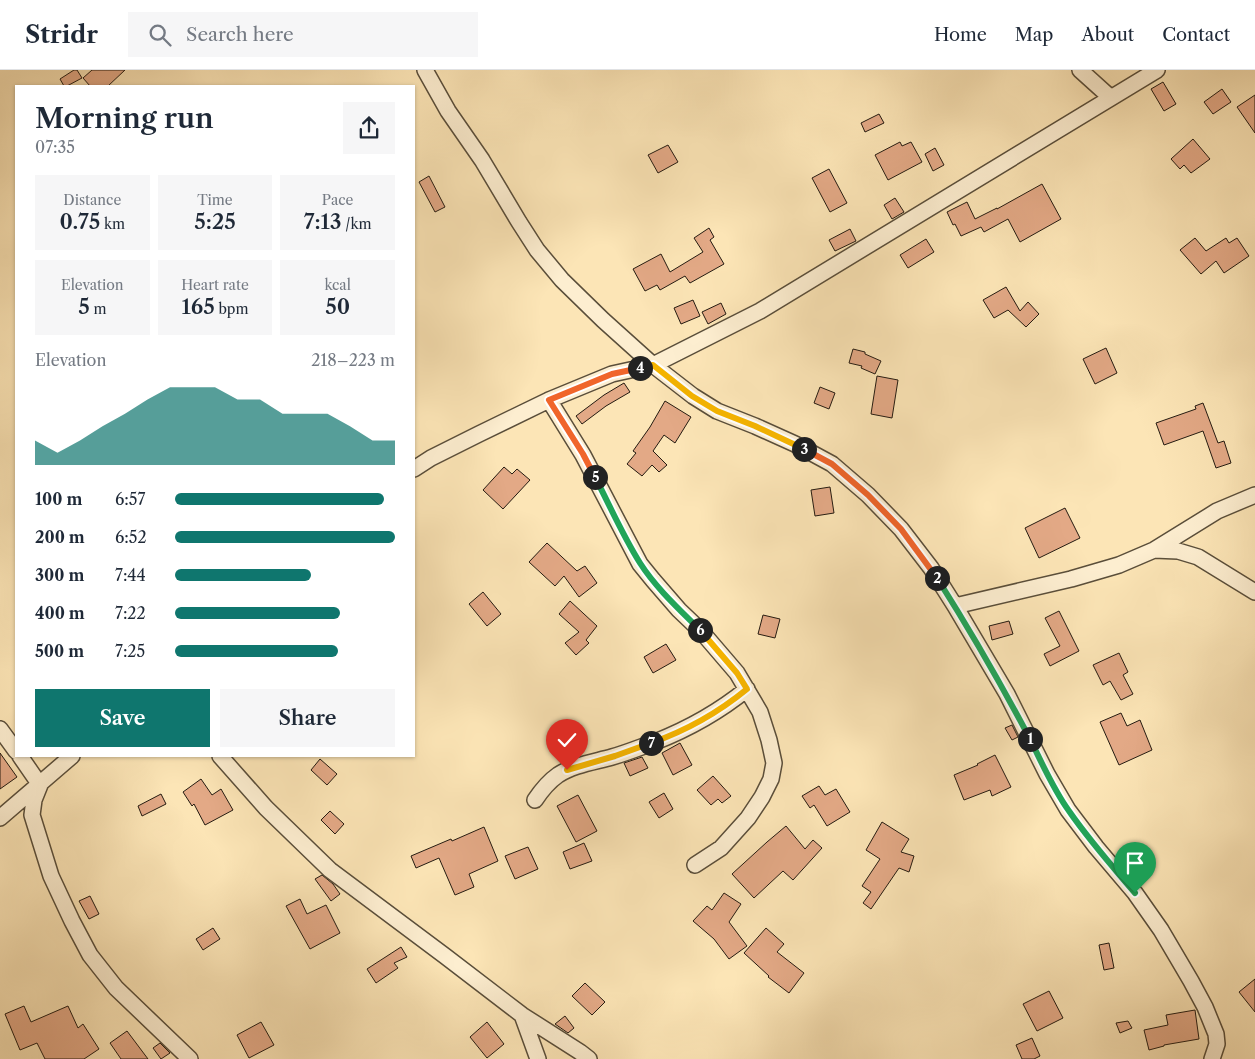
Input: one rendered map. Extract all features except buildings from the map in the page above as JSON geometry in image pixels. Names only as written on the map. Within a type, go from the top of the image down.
[{"type":"street","points":[[425,70],[448,111],[482,160],[518,222],[537,250],[562,280],[602,320],[692,396],[717,411],[795,444],[832,464],[868,495],[901,529],[955,606],[1006,694],[1047,774],[1068,810],[1135,893],[1161,930],[1191,980],[1216,1034],[1217,1044],[1212,1059]]},
{"type":"street","points":[[1080,70],[1111,98]]},
{"type":"street","points":[[415,468],[431,458],[549,400],[612,374],[653,365],[760,311],[1157,70]]},
{"type":"street","points":[[549,400],[583,454],[640,564],[679,610],[701,630],[737,673],[760,712],[769,740],[774,763],[771,779],[762,797],[748,818],[721,848],[695,865]]},
{"type":"street","points":[[955,606],[1071,579],[1119,565],[1154,550],[1217,511],[1255,495]]},
{"type":"street","points":[[1154,550],[1178,550],[1198,556],[1255,592]]},
{"type":"street","points":[[535,800],[543,788],[556,776],[567,770],[615,756],[656,741],[720,710],[747,689]]},
{"type":"street","points":[[0,729],[15,750]]},
{"type":"street","points":[[21,757],[40,785]]},
{"type":"street","points":[[0,818],[71,757]]},
{"type":"street","points":[[221,757],[266,808],[330,870],[522,1015],[589,1059]]},
{"type":"street","points":[[40,785],[34,800],[32,816],[52,876],[90,955],[116,988],[190,1059]]},
{"type":"street","points":[[522,1015],[538,1059]]},
{"type":"route","points":[[567,770],[615,756],[656,741],[720,710],[747,689],[737,673],[701,630],[679,610],[640,564],[583,454],[549,400],[612,374],[653,365],[692,396],[717,411],[795,444],[832,464],[868,495],[901,529],[955,606],[1006,694],[1047,774],[1068,810],[1135,893]]}]
